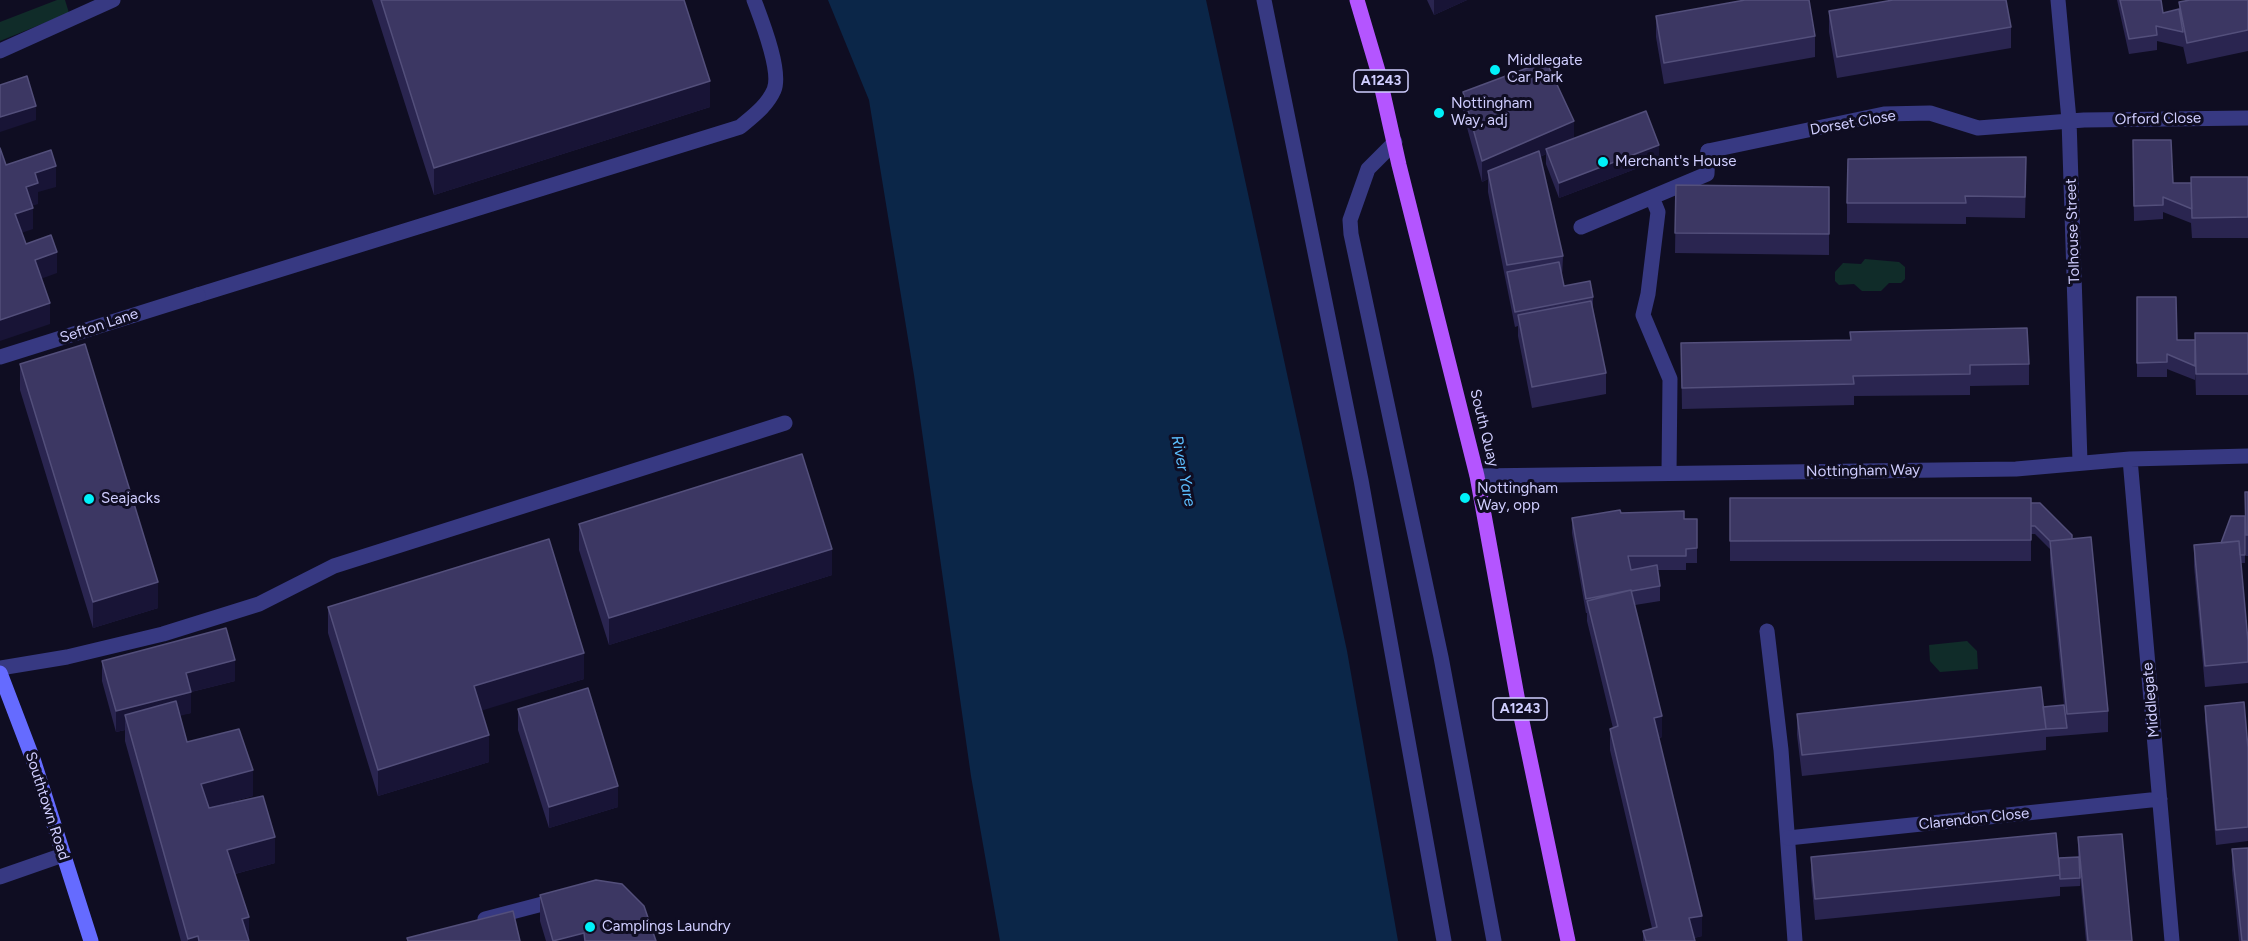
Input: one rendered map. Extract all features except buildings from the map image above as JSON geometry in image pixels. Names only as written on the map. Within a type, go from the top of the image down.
[{"type":"main road","name":"South Quay","points":[[1357,0],[1378,71],[1477,476],[1519,707],[1568,941]]},
{"type":"street","points":[[0,51],[113,0]]},
{"type":"street","name":"Sefton Lane","points":[[0,357],[740,127],[764,108],[776,87],[771,48],[754,0]]},
{"type":"street","points":[[1264,0],[1363,491],[1444,941]]},
{"type":"street","name":"Tolhouse Street","points":[[2058,0],[2069,120],[2080,462]]},
{"type":"street","name":"Dorset Close","points":[[1652,197],[1707,174],[1708,151],[1884,114],[1930,113],[1978,128],[2069,120]]},
{"type":"street","name":"Orford Close","points":[[2069,120],[2248,118]]},
{"type":"street","points":[[1395,142],[1368,169],[1350,220],[1351,234],[1441,657],[1494,941]]},
{"type":"street","points":[[1581,227],[1652,197],[1658,212],[1648,294],[1643,315],[1670,379],[1669,473]]},
{"type":"street","points":[[0,668],[67,657],[163,634],[259,604],[334,566],[785,423]]},
{"type":"street","name":"Nottingham Way","points":[[1477,476],[2016,469],[2130,459],[2248,456]]},
{"type":"street","name":"Middlegate","points":[[2130,459],[2172,941]]},
{"type":"street","points":[[1767,631],[1788,838],[1795,941]]},
{"type":"street","name":"Southtown Road","points":[[0,673],[34,762],[91,941]]},
{"type":"street","name":"Clarendon Close","points":[[1788,838],[2160,799]]},
{"type":"street","points":[[0,877],[63,855]]},
{"type":"street","points":[[467,924],[550,902]]},
{"type":"green space","points":[[57,0],[65,0],[69,13],[0,41],[0,22]]},
{"type":"green space","points":[[1865,259],[1899,262],[1905,267],[1905,279],[1901,283],[1889,283],[1881,291],[1862,291],[1854,284],[1839,285],[1835,281],[1835,272],[1843,263],[1861,264]]},
{"type":"green space","points":[[1967,641],[1977,651],[1978,669],[1940,672],[1930,661],[1929,645]]},
{"type":"water","name":"River Yare","points":[[828,0],[1206,0],[1347,651],[1398,941],[1000,941],[971,776],[914,375],[869,100]]},
{"type":"place","name":"Middlegate Car Park","points":[[1495,70]]},
{"type":"place","name":"Nottingham Way, adj","points":[[1439,113]]},
{"type":"place","name":"Merchant's House","points":[[1603,162]]},
{"type":"place","name":"Nottingham Way, opp","points":[[1465,498]]},
{"type":"place","name":"Seajacks","points":[[89,499]]},
{"type":"place","name":"Camplings Laundry","points":[[590,927]]}]
